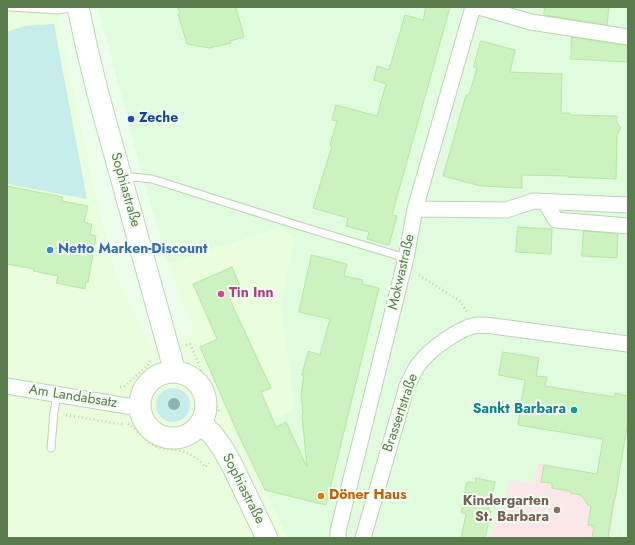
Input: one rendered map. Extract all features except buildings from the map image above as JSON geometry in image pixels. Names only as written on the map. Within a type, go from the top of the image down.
[{"type":"street","name":"Sophiastraße","points":[[77,7],[120,177],[175,372]]},
{"type":"street","name":"Mokwastraße","points":[[338,538],[338,532],[406,258],[415,209],[472,7]]},
{"type":"street","points":[[479,7],[531,22],[628,37]]},
{"type":"street","points":[[415,209],[506,210],[534,201],[628,204]]},
{"type":"street","points":[[545,202],[556,220],[628,226]]},
{"type":"street","name":"Brassertstraße","points":[[363,538],[407,386],[418,364],[448,338],[462,330],[476,325],[628,344]]},
{"type":"street","points":[[166,372],[175,372],[187,375],[197,382],[204,393],[207,405],[204,418],[196,429],[185,437],[170,439],[155,434],[144,423],[139,408],[140,398],[144,388],[150,380],[166,372]]},
{"type":"street","name":"Am Landabsatz","points":[[7,386],[139,408]]},
{"type":"street","name":"Sophiastraße","points":[[201,423],[213,435],[223,449],[268,538]]},
{"type":"lane","points":[[10,7],[58,10],[77,7]]},
{"type":"lane","points":[[120,177],[152,179],[406,258]]},
{"type":"lane","points":[[51,448],[57,395]]},
{"type":"path","points":[[406,258],[417,274],[461,302],[476,325]]},
{"type":"path","points":[[117,387],[125,386],[130,382],[148,364],[152,354],[190,344],[220,415]]},
{"type":"path","points":[[54,412],[114,423],[129,424],[145,440],[155,446],[185,452],[198,460],[205,467],[223,449]]},
{"type":"shaded area","points":[[7,7],[55,7],[97,202],[116,274],[152,350],[194,332],[168,264],[282,227],[295,240],[280,302],[295,409],[239,435],[287,538],[7,538]]},
{"type":"shaded area","points":[[98,7],[628,7],[628,538],[287,538],[239,435],[295,409],[280,302],[295,240],[282,227],[168,264],[140,167]]},
{"type":"shaded area","points":[[54,24],[87,199],[7,184],[7,32],[24,26]]},
{"type":"shaded area","points":[[176,388],[183,390],[188,395],[190,405],[188,415],[183,420],[170,422],[163,420],[158,415],[156,402],[158,395],[163,390]]},
{"type":"shaded area","name":"Kindergarten St. Barbara","points":[[538,463],[619,478],[611,538],[490,538],[510,480],[534,483]]},
{"type":"place","name":"Zeche","points":[[131,119]]},
{"type":"place","name":"Netto Marken-Discount","points":[[50,250]]},
{"type":"place","name":"Tin Inn","points":[[221,294]]},
{"type":"place","name":"Sankt Barbara","points":[[574,410]]},
{"type":"place","name":"Döner Haus","points":[[321,496]]},
{"type":"place","name":"Kindergarten St. Barbara","points":[[557,510]]}]
